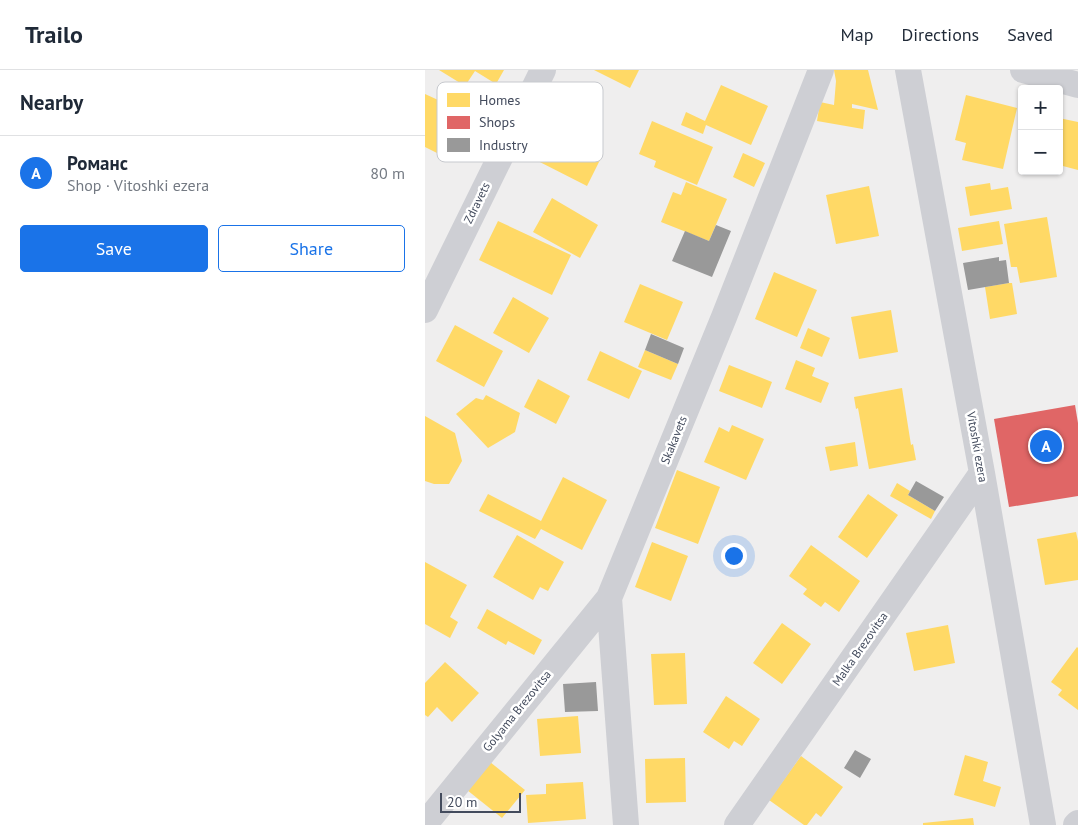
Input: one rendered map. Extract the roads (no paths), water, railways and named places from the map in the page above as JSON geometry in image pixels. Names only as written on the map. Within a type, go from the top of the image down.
[{"type":"street","name":"Zdravets","points":[[537,82],[543,70]]},
{"type":"street","name":"Skakavets","points":[[626,825],[609,598],[724,317],[821,70]]},
{"type":"street","name":"Vitoshki ezera","points":[[908,70],[982,473],[1043,825]]},
{"type":"street","points":[[1023,70],[1078,84]]},
{"type":"street","name":"Zdravets","points":[[425,310],[498,162]]},
{"type":"street","name":"Malka Brezovitsa","points":[[737,825],[982,473]]},
{"type":"street","name":"Golyama Brezovitsa","points":[[425,824],[609,598]]},
{"type":"place","name":"Романс","points":[[1046,446]]}]
